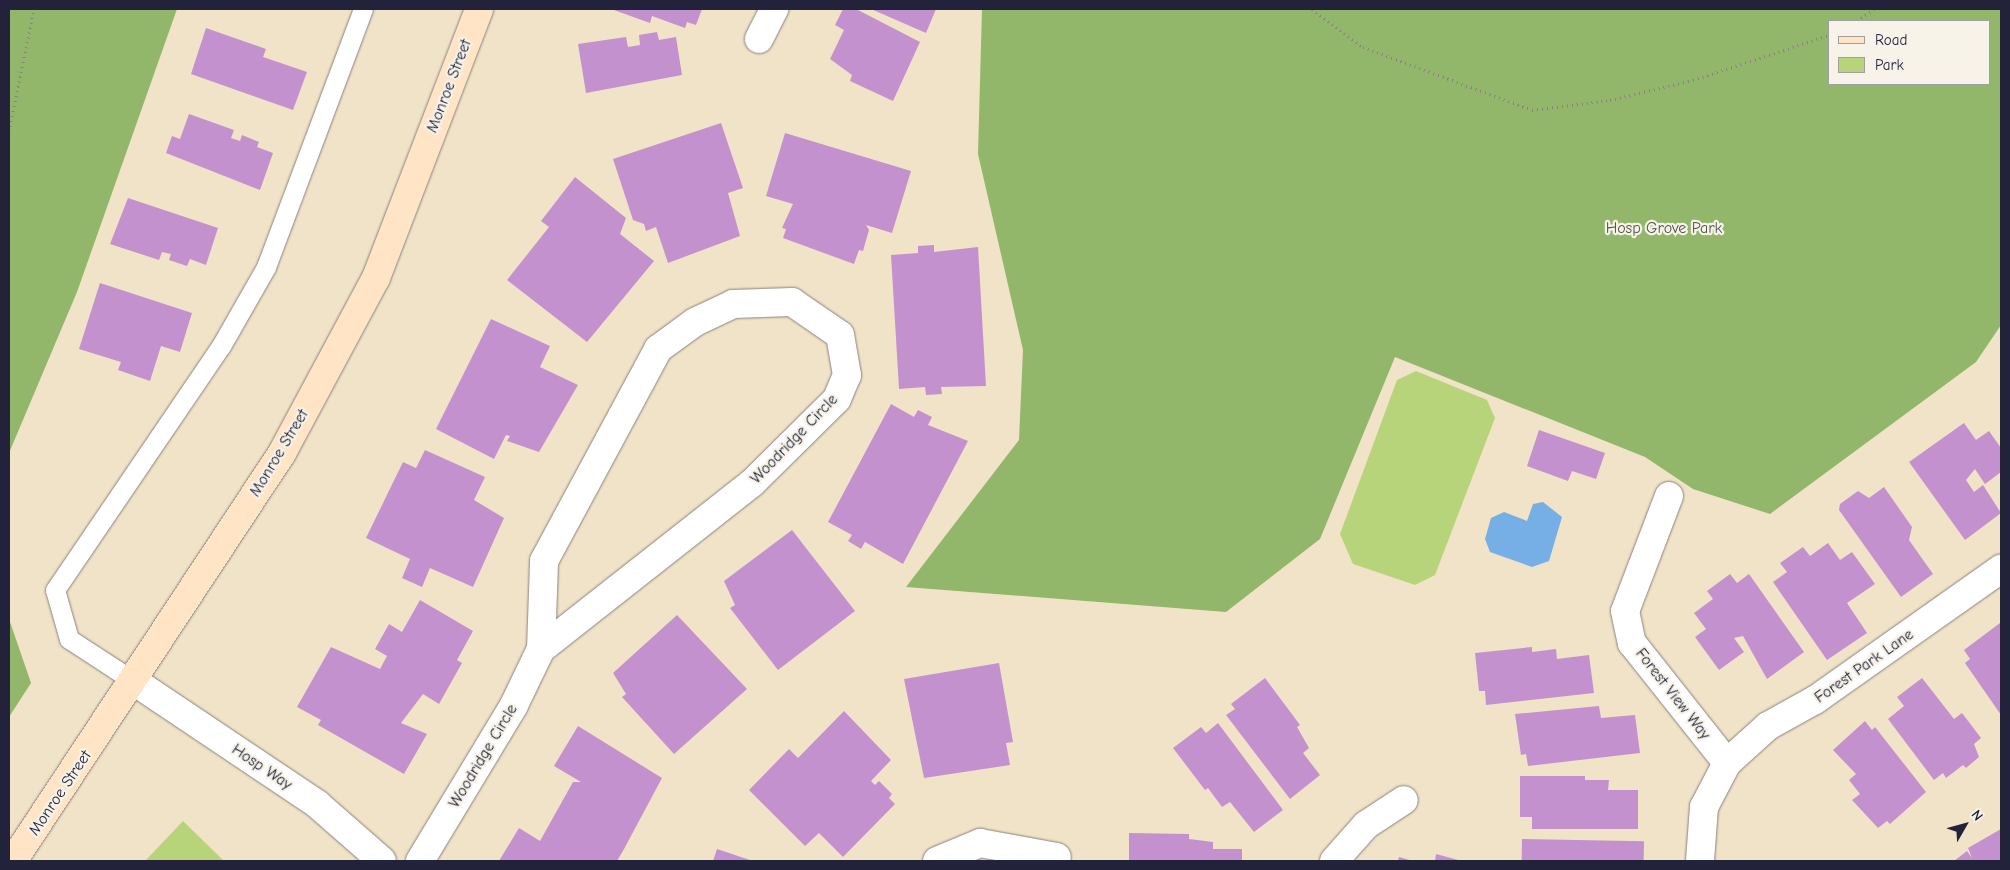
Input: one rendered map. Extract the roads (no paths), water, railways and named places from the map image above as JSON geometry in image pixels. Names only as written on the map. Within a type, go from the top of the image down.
[{"type":"main road","name":"Monroe Street","points":[[13,861],[135,682],[282,453],[376,278],[479,9]]},
{"type":"street","points":[[759,40],[774,9]]},
{"type":"street","name":"Woodridge Circle","points":[[420,861],[514,705],[541,648],[544,561],[658,349],[695,322],[734,304],[792,302],[840,335],[847,374],[837,399],[752,483],[541,648]]},
{"type":"street","name":"Forest View Way","points":[[1669,496],[1625,611],[1632,643],[1727,763]]},
{"type":"street","name":"Forest Park Lane","points":[[1727,763],[1768,726],[1815,700],[2001,569]]},
{"type":"street","name":"Hosp Way","points":[[135,682],[316,804],[382,861]]},
{"type":"street","points":[[1700,861],[1704,807],[1727,763]]},
{"type":"street","points":[[1334,861],[1366,826],[1404,800]]},
{"type":"street","points":[[937,861],[948,853],[980,843],[1057,857]]},
{"type":"lane","points":[[135,682],[69,639],[55,590],[221,346],[266,266],[362,9]]},
{"type":"water","points":[[1543,502],[1562,517],[1549,561],[1532,567],[1490,552],[1485,539],[1491,518],[1504,512],[1527,521],[1533,504]]},
{"type":"park label","name":"Hosp Grove Park","points":[[1664,228]]}]
